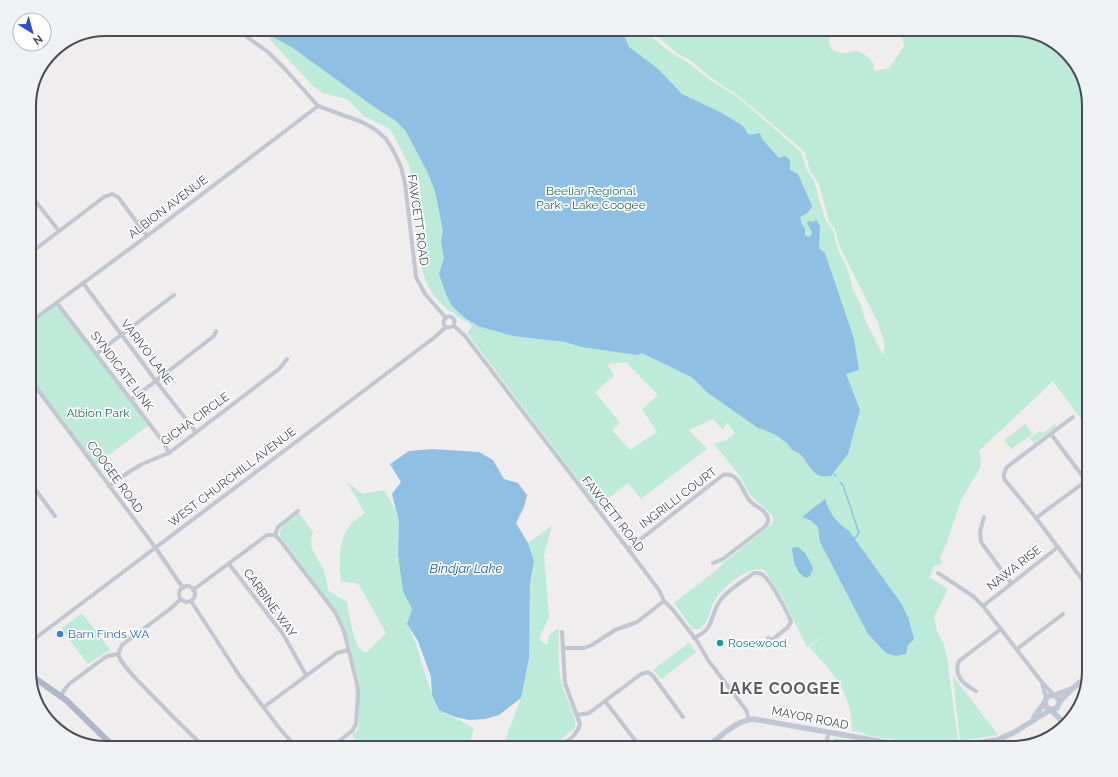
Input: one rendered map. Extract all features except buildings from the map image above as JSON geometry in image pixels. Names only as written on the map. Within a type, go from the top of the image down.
[{"type":"main road","points":[[36,679],[60,696],[81,714],[108,741]]},
{"type":"main road","points":[[994,741],[1004,737],[1050,710],[1055,709],[1073,688],[1081,682]]},
{"type":"main road","points":[[1030,721],[1050,695],[1055,695],[1073,688]]},
{"type":"main road","points":[[1055,695],[1059,703],[1062,720]]},
{"type":"main road","points":[[1045,700],[1046,707],[1061,721]]},
{"type":"main road","name":"MAYOR ROAD","points":[[715,741],[737,724],[748,720],[764,720],[876,741]]},
{"type":"street","name":"FAWCETT ROAD","points":[[246,36],[268,52],[318,106],[362,122],[376,130],[386,139],[401,167],[405,183],[416,277],[426,294],[446,318]]},
{"type":"street","name":"ALBION AVENUE","points":[[36,318],[318,106]]},
{"type":"street","points":[[36,249],[104,197],[112,194],[118,197],[147,236]]},
{"type":"street","points":[[36,201],[59,231]]},
{"type":"street","name":"VARIVO LANE","points":[[83,283],[196,432]]},
{"type":"street","points":[[96,354],[174,296]]},
{"type":"street","name":"SYNDICATE LINK","points":[[57,303],[164,443],[169,452]]},
{"type":"street","points":[[450,316],[453,318],[455,321],[454,326],[450,328],[446,327],[444,323],[446,318],[450,316]]},
{"type":"street","name":"FAWCETT ROAD","points":[[454,326],[465,336],[659,590],[664,601],[673,610],[708,660],[746,710],[748,720]]},
{"type":"street","name":"WEST CHURCHILL AVENUE","points":[[36,638],[435,337],[446,327]]},
{"type":"street","points":[[131,400],[214,336],[216,331]]},
{"type":"street","name":"GICHA CIRCLE","points":[[109,486],[142,464],[169,452],[279,369],[287,359]]},
{"type":"street","name":"COOGEE ROAD","points":[[37,388],[183,588]]},
{"type":"street","points":[[1073,417],[1007,467],[1004,472],[1004,476],[1005,480],[1036,518],[1082,579]]},
{"type":"street","points":[[1051,434],[1082,475]]},
{"type":"street","name":"INGRILLI COURT","points":[[628,549],[723,475],[728,474],[737,478],[747,497],[752,503],[767,514],[768,520],[767,525],[762,529],[723,559],[714,563]]},
{"type":"street","points":[[1036,518],[1082,487]]},
{"type":"street","points":[[36,490],[55,516]]},
{"type":"street","points":[[275,535],[278,527],[298,511]]},
{"type":"street","points":[[984,517],[980,532],[981,542],[1011,583]]},
{"type":"street","points":[[193,590],[267,535],[275,535],[279,539],[335,612],[344,631],[358,693],[356,724],[352,731],[340,741]]},
{"type":"street","name":"NAWA RISE","points":[[983,606],[1058,547]]},
{"type":"street","name":"CARBINE WAY","points":[[229,564],[283,634],[306,675]]},
{"type":"street","points":[[694,638],[701,635],[709,627],[717,606],[724,596],[754,573],[760,573],[764,576],[789,615],[791,622],[788,627],[772,640],[768,638]]},
{"type":"street","points":[[938,573],[972,596],[983,606],[1041,681],[1055,695]]},
{"type":"street","points":[[181,599],[180,593],[183,588],[189,587],[193,590]]},
{"type":"street","points":[[191,601],[194,596],[193,590]]},
{"type":"street","points":[[181,599],[185,602],[191,601]]},
{"type":"street","points":[[181,599],[122,645],[118,654],[120,659],[134,676],[198,741]]},
{"type":"street","points":[[191,601],[239,675],[290,741]]},
{"type":"street","points":[[563,648],[584,648],[592,645],[615,630],[637,622],[664,601]]},
{"type":"street","points":[[1017,650],[1063,614]]},
{"type":"street","points":[[976,691],[968,687],[960,678],[956,671],[956,667],[959,661],[1001,629]]},
{"type":"street","points":[[562,632],[565,683],[580,724],[578,731],[566,741]]},
{"type":"street","points":[[264,707],[337,653],[348,650]]},
{"type":"street","points":[[60,696],[69,684],[108,656],[118,654]]},
{"type":"street","points":[[577,715],[589,713],[642,674],[648,672],[653,676],[683,716]]},
{"type":"street","points":[[1041,681],[1045,700]]},
{"type":"street","points":[[606,701],[636,741]]},
{"type":"street","points":[[826,741],[829,733]]},
{"type":"green space","points":[[267,36],[650,36],[671,53],[686,61],[707,78],[739,98],[801,152],[807,170],[814,181],[825,219],[833,231],[838,250],[847,268],[853,290],[861,305],[865,320],[883,355],[885,344],[877,321],[840,247],[835,230],[829,221],[819,184],[810,171],[805,152],[740,97],[710,77],[689,59],[678,54],[657,36],[830,36],[829,44],[833,50],[843,53],[857,51],[861,53],[869,58],[873,63],[874,71],[889,68],[905,45],[904,36],[1012,36],[1030,38],[1043,43],[1061,57],[1073,71],[1077,80],[1080,88],[1082,106],[1082,420],[1053,381],[979,451],[981,457],[980,468],[961,500],[940,558],[942,564],[934,566],[929,577],[948,589],[934,617],[937,632],[944,644],[947,658],[958,741],[900,741],[852,731],[849,705],[840,684],[809,647],[825,634],[807,647],[783,599],[765,571],[759,569],[752,570],[730,583],[715,600],[706,623],[699,629],[693,629],[674,603],[718,569],[723,563],[771,525],[773,521],[773,516],[750,495],[739,475],[714,444],[727,440],[735,433],[727,423],[723,430],[713,419],[689,430],[707,449],[641,499],[628,483],[598,506],[467,333],[472,327],[469,323],[456,316],[455,313],[449,311],[434,296],[426,282],[422,270],[424,248],[423,233],[426,225],[415,205],[409,165],[392,132],[388,128],[364,116],[349,101],[323,93],[315,88]],"holes":[[[626,362],[658,395],[642,409],[657,432],[630,450],[612,430],[620,423],[595,392],[614,376],[607,364]]]},
{"type":"green space","name":"Albion Park","points":[[57,303],[150,424],[94,466],[36,387],[36,318]]},
{"type":"green space","points":[[1025,424],[1033,434],[1011,449],[1004,440]]},
{"type":"green space","points":[[1055,424],[1057,426],[1034,443],[1030,438],[1040,431],[1042,434]]},
{"type":"green space","points":[[347,482],[362,494],[384,490],[395,509],[399,522],[398,555],[403,591],[412,609],[407,624],[415,641],[432,695],[439,710],[474,728],[471,741],[356,741],[352,735],[358,730],[359,726],[359,683],[345,627],[334,608],[280,536],[280,532],[283,525],[299,513],[313,532],[311,539],[312,549],[324,571],[328,591],[347,602],[350,619],[358,646],[366,653],[386,633],[358,583],[341,582],[340,567],[340,552],[343,538],[351,523],[365,513]]},
{"type":"green space","points":[[552,526],[544,555],[549,616],[539,639],[547,645],[549,635],[559,628],[560,677],[573,711],[575,722],[575,728],[559,741],[505,741],[521,698],[529,617],[530,583],[534,561],[528,543]]},
{"type":"green space","points":[[82,613],[110,650],[88,664],[61,629]]},
{"type":"green space","points":[[689,643],[696,652],[661,679],[653,670]]},
{"type":"green space","points":[[953,676],[998,735],[960,741]]},
{"type":"green space","points":[[834,738],[849,740],[848,741],[832,741]]},
{"type":"sand","points":[[1003,442],[1008,449],[996,457],[992,451]]},
{"type":"water","name":"Beeliar Regional Park - Lake Coogee","points":[[624,36],[629,47],[657,68],[682,94],[720,112],[743,126],[749,135],[760,133],[762,139],[779,158],[785,156],[790,160],[790,170],[798,174],[812,206],[808,213],[800,217],[802,225],[805,228],[805,235],[810,237],[812,232],[807,223],[809,221],[814,222],[816,219],[820,226],[819,248],[825,253],[854,339],[859,370],[846,374],[860,410],[848,454],[831,476],[819,476],[814,472],[801,454],[792,450],[790,446],[782,439],[772,433],[758,428],[708,393],[693,378],[642,353],[637,355],[582,347],[565,342],[513,336],[478,326],[465,318],[452,306],[439,274],[444,258],[441,241],[443,231],[435,191],[427,171],[405,130],[395,120],[380,111],[293,48],[273,37]]},
{"type":"water","name":"Bindjar Lake","points":[[432,449],[479,452],[493,460],[504,479],[518,483],[527,495],[524,507],[516,523],[528,543],[534,561],[530,583],[529,658],[521,698],[499,715],[485,719],[469,720],[455,717],[439,710],[432,695],[431,677],[418,641],[407,624],[412,609],[403,591],[398,555],[399,522],[392,494],[401,482],[390,464],[409,451]]},
{"type":"water","points":[[825,499],[834,517],[849,531],[901,603],[908,617],[914,639],[908,645],[906,654],[896,656],[886,653],[868,634],[820,542],[818,527],[810,520],[802,517]]},
{"type":"water","points":[[798,547],[806,554],[813,568],[810,576],[806,578],[799,572],[794,561],[792,548]]},
{"type":"waterway","points":[[840,482],[843,485],[859,533],[854,539]]},
{"type":"place","name":"Barn Finds WA","points":[[60,634]]},
{"type":"place","name":"Rosewood","points":[[720,643]]},
{"type":"district","name":"LAKE COOGEE","points":[[780,688]]}]
